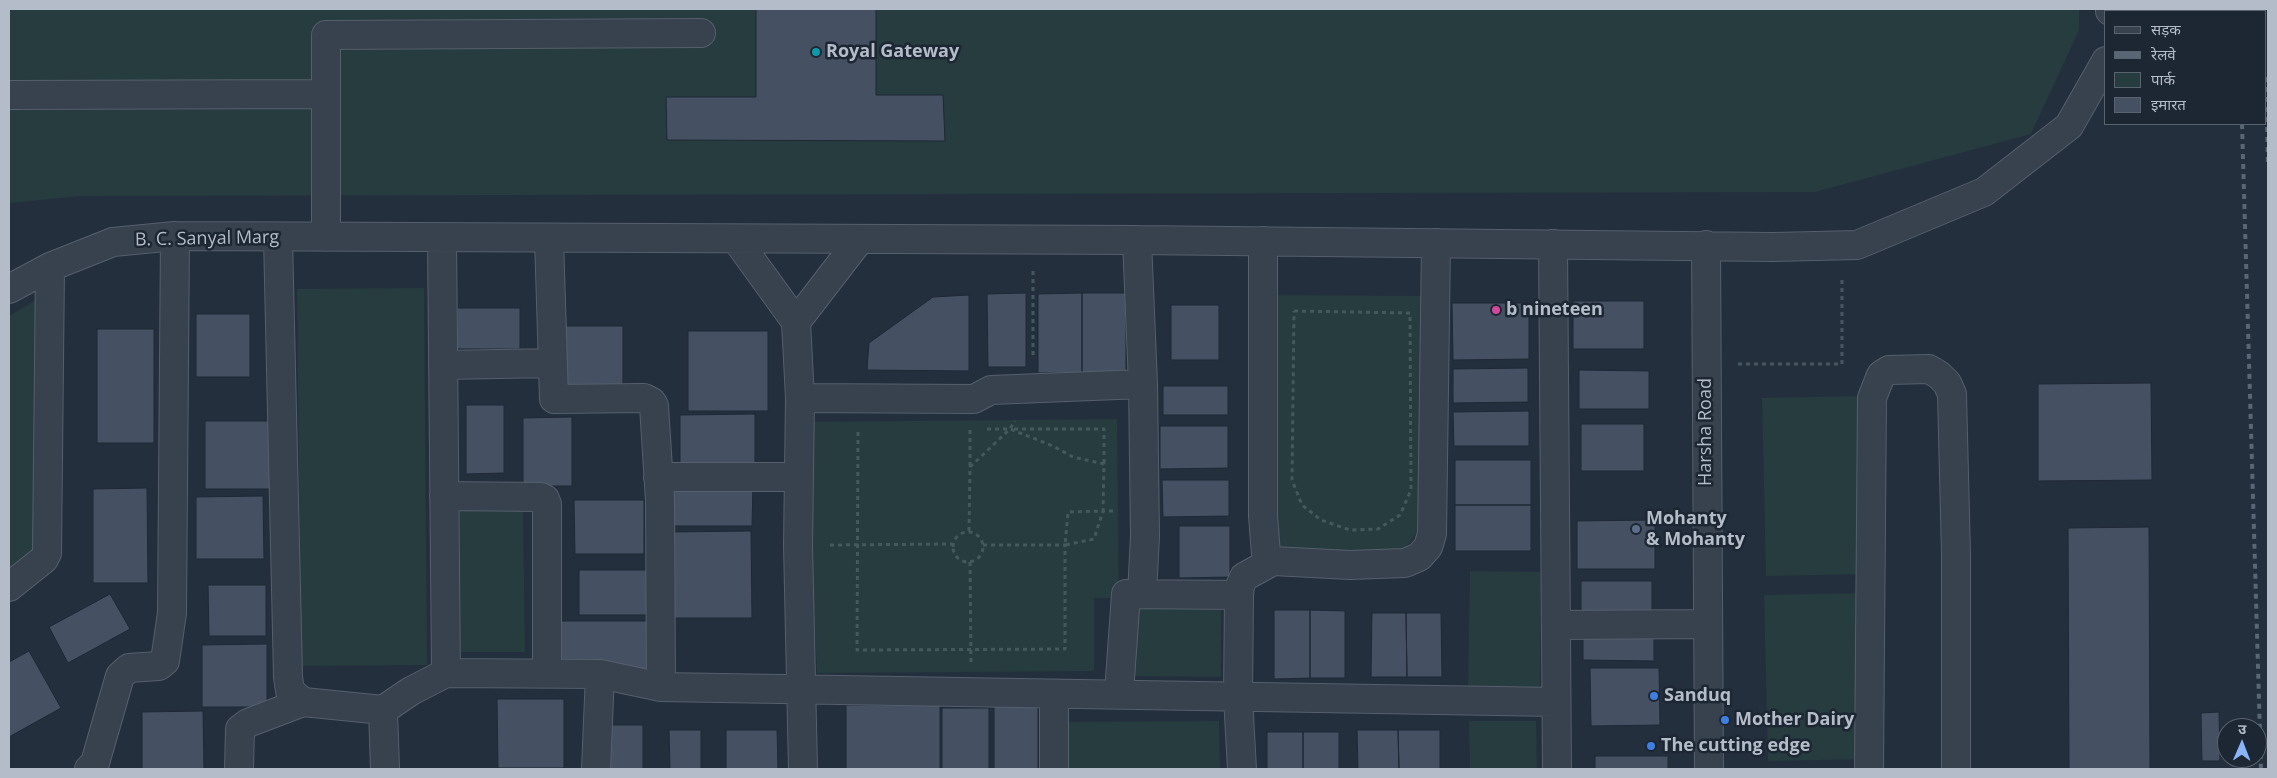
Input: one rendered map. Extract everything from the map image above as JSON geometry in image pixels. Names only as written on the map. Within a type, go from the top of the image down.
[{"type":"street","points":[[326,237],[326,35],[700,33]]},
{"type":"street","name":"B. C. Sanyal Marg","points":[[9,289],[50,267],[113,242],[175,236],[1137,240],[1772,247],[1857,245],[1984,192],[2069,126],[2104,65]]},
{"type":"street","points":[[9,95],[326,94]]},
{"type":"street","points":[[89,769],[95,763],[120,676],[129,668],[159,666],[165,661],[172,613],[175,236]]},
{"type":"street","points":[[278,237],[288,678],[290,691],[303,702]]},
{"type":"street","points":[[442,238],[446,673]]},
{"type":"street","points":[[549,238],[554,399],[644,398],[652,402],[658,477],[661,687]]},
{"type":"street","points":[[736,239],[796,322],[800,398],[798,545],[803,769]]},
{"type":"street","points":[[796,322],[860,239]]},
{"type":"street","points":[[1137,240],[1144,384],[1145,536],[1142,594]]},
{"type":"street","points":[[1263,241],[1263,516],[1266,554],[1273,561]]},
{"type":"street","points":[[1242,769],[1238,697],[1239,595],[1244,576],[1273,561],[1350,565],[1405,563],[1419,557],[1428,547],[1432,534],[1436,243]]},
{"type":"street","points":[[1553,244],[1557,769]]},
{"type":"street","name":"Harsha Road","points":[[1706,245],[1709,769]]},
{"type":"street","points":[[9,587],[44,559],[47,553],[50,267]]},
{"type":"street","points":[[443,365],[553,363]]},
{"type":"street","points":[[1869,769],[1872,398],[1881,375],[1889,370],[1929,369],[1940,375],[1947,383],[1952,394],[1956,555],[1956,769]]},
{"type":"street","points":[[800,398],[974,399],[991,390],[1144,384]]},
{"type":"street","points":[[658,477],[798,477]]},
{"type":"street","points":[[444,496],[541,497],[545,499],[547,504],[547,674]]},
{"type":"street","points":[[1119,693],[1126,594],[1239,595]]},
{"type":"street","points":[[1556,625],[1707,624]]},
{"type":"street","points":[[239,769],[240,729],[248,722],[303,702],[383,710],[446,673],[600,674],[661,687],[971,693],[1119,693],[1238,697],[1556,702]]},
{"type":"street","points":[[596,769],[600,674]]},
{"type":"street","points":[[1054,694],[1054,769]]},
{"type":"street","points":[[383,710],[385,769]]},
{"type":"path","points":[[1738,354],[1738,364],[1842,364],[1842,268]]},
{"type":"path","points":[[1294,311],[1410,313],[1412,452],[1411,490],[1400,515],[1378,529],[1350,530],[1321,520],[1302,505],[1292,480],[1294,311]]},
{"type":"path","points":[[970,429],[970,467]]},
{"type":"path","points":[[1010,429],[1053,446],[1073,457],[1104,464]]},
{"type":"path","points":[[961,430],[1104,429],[1103,511],[1094,539],[1065,545],[983,545]]},
{"type":"path","points":[[866,432],[856,432],[857,650],[1065,649],[1065,545],[1068,512],[1103,511]]},
{"type":"path","points":[[969,531],[976,534],[983,545],[980,556],[970,562],[963,562],[953,552],[952,544],[955,537],[969,531]]},
{"type":"path","points":[[798,545],[952,544]]},
{"type":"path","points":[[970,562],[971,693]]},
{"type":"green space","points":[[9,9],[2079,9],[2079,30],[2031,134],[1815,192],[81,196],[9,203]]},
{"type":"green space","points":[[424,288],[427,665],[301,666],[297,289]]},
{"type":"green space","points":[[1265,295],[1424,296],[1420,527],[1403,553],[1309,574],[1266,537]]},
{"type":"green space","points":[[43,296],[39,549],[9,573],[9,316]]},
{"type":"green space","points":[[1864,396],[1868,574],[1766,576],[1762,398]]},
{"type":"green space","points":[[1117,419],[1119,598],[1094,598],[1094,671],[817,673],[811,545],[810,422]]},
{"type":"green space","points":[[523,506],[525,652],[461,652],[459,507]]},
{"type":"green space","points":[[1470,571],[1541,572],[1540,691],[1468,690]]},
{"type":"green space","points":[[1866,593],[1869,759],[1768,761],[1764,595]]},
{"type":"green space","points":[[1132,607],[1221,608],[1221,677],[1131,676]]},
{"type":"green space","points":[[1219,721],[1220,768],[1067,769],[1067,722]]},
{"type":"green space","points":[[1469,721],[1536,721],[1537,769],[1470,769]]},
{"type":"building","name":"Royal Gateway","points":[[756,9],[876,9],[876,95],[943,95],[945,141],[667,140],[666,97],[756,97]]},
{"type":"building","points":[[1026,293],[1026,367],[988,367],[987,294]]},
{"type":"building","points":[[1082,293],[1082,373],[1038,373],[1038,294]]},
{"type":"building","points":[[1082,293],[1126,293],[1126,373],[1082,373]]},
{"type":"building","points":[[969,295],[969,371],[867,370],[869,343],[933,297]]},
{"type":"building","points":[[1573,301],[1644,301],[1644,349],[1573,349]]},
{"type":"building","points":[[1452,303],[1529,303],[1529,359],[1453,360]]},
{"type":"building","points":[[1171,305],[1219,305],[1219,360],[1171,360]]},
{"type":"building","points":[[457,308],[520,308],[520,349],[457,349]]},
{"type":"building","points":[[196,314],[250,314],[250,377],[196,377]]},
{"type":"building","points":[[565,326],[623,326],[623,390],[565,391]]},
{"type":"building","points":[[97,329],[154,329],[154,443],[97,443]]},
{"type":"building","points":[[688,331],[768,331],[768,411],[688,411]]},
{"type":"building","points":[[1528,368],[1528,402],[1453,403],[1453,369]]},
{"type":"building","points":[[1579,370],[1649,371],[1649,409],[1579,409]]},
{"type":"building","points":[[2151,383],[2152,480],[2038,481],[2038,384]]},
{"type":"building","points":[[1163,386],[1228,386],[1228,415],[1163,415]]},
{"type":"building","points":[[466,405],[504,405],[504,473],[466,474]]},
{"type":"building","points":[[1529,411],[1529,446],[1454,446],[1453,412]]},
{"type":"building","points":[[755,414],[755,470],[680,471],[680,415]]},
{"type":"building","points":[[572,417],[572,486],[523,486],[523,418]]},
{"type":"building","points":[[205,421],[269,421],[270,489],[205,489]]},
{"type":"building","points":[[1581,424],[1644,424],[1644,471],[1581,471]]},
{"type":"building","points":[[1160,426],[1228,426],[1228,468],[1160,469]]},
{"type":"building","points":[[1455,460],[1531,460],[1531,505],[1455,505]]},
{"type":"building","points":[[1162,480],[1229,480],[1229,516],[1163,517]]},
{"type":"building","points":[[673,483],[753,483],[752,526],[674,526]]},
{"type":"building","points":[[147,488],[148,583],[93,583],[93,489]]},
{"type":"building","points":[[263,496],[264,559],[196,559],[196,497]]},
{"type":"building","points":[[574,500],[644,500],[644,554],[575,554]]},
{"type":"building","points":[[1455,505],[1531,505],[1531,551],[1455,551]]},
{"type":"building","points":[[1655,520],[1655,569],[1577,569],[1577,521]]},
{"type":"building","points":[[1179,526],[1230,526],[1230,577],[1179,578]]},
{"type":"building","points":[[2149,527],[2150,769],[2069,769],[2068,528]]},
{"type":"building","points":[[751,531],[752,618],[671,618],[671,532]]},
{"type":"building","points":[[579,570],[648,570],[648,615],[579,615]]},
{"type":"building","points":[[1581,581],[1652,581],[1652,622],[1581,621]]},
{"type":"building","points":[[208,585],[266,585],[266,636],[209,636]]},
{"type":"building","points":[[110,594],[130,629],[68,663],[49,627]]},
{"type":"building","points":[[1274,610],[1310,610],[1310,678],[1274,679]]},
{"type":"building","points":[[1310,610],[1345,611],[1345,678],[1310,678]]},
{"type":"building","points":[[1372,613],[1406,613],[1407,677],[1371,677]]},
{"type":"building","points":[[1406,613],[1441,613],[1442,677],[1407,677]]},
{"type":"building","points":[[560,621],[649,621],[650,669],[560,669]]},
{"type":"building","points":[[1583,630],[1654,631],[1654,661],[1583,660]]},
{"type":"building","points":[[267,644],[267,707],[202,707],[202,645]]},
{"type":"building","points":[[29,651],[61,708],[9,737],[9,662]]},
{"type":"building","points":[[1590,668],[1659,668],[1660,725],[1591,726]]},
{"type":"building","points":[[497,699],[564,699],[564,768],[498,768]]},
{"type":"building","points":[[846,705],[940,705],[940,769],[846,769]]},
{"type":"building","points":[[994,705],[1038,705],[1038,769],[994,769]]},
{"type":"building","points":[[942,708],[989,708],[989,769],[942,769]]},
{"type":"building","points":[[203,711],[204,769],[142,769],[142,712]]},
{"type":"building","points":[[2219,712],[2219,718],[2217,718],[2217,761],[2202,761],[2201,713]]},
{"type":"building","points":[[609,725],[643,725],[643,769],[609,769]]},
{"type":"building","points":[[669,730],[701,730],[701,769],[670,769]]},
{"type":"building","points":[[726,730],[777,730],[778,769],[726,769]]},
{"type":"building","points":[[1357,730],[1398,730],[1399,769],[1358,769]]},
{"type":"building","points":[[1398,730],[1440,730],[1440,769],[1399,769]]},
{"type":"building","points":[[1267,732],[1303,732],[1303,769],[1267,769]]},
{"type":"building","points":[[1303,732],[1339,732],[1339,769],[1303,769]]},
{"type":"building","points":[[1595,756],[1668,756],[1668,769],[1595,769]]},
{"type":"railway","points":[[2267,122],[2268,167]]},
{"type":"railway","points":[[2242,125],[2261,769]]},
{"type":"place","name":"Royal Gateway","points":[[816,52]]},
{"type":"place","name":"b nineteen","points":[[1496,310]]},
{"type":"place","name":"Mohanty & Mohanty","points":[[1636,529]]},
{"type":"place","name":"Sanduq","points":[[1654,696]]},
{"type":"place","name":"Mother Dairy","points":[[1725,720]]},
{"type":"place","name":"The cutting edge","points":[[1651,746]]}]
